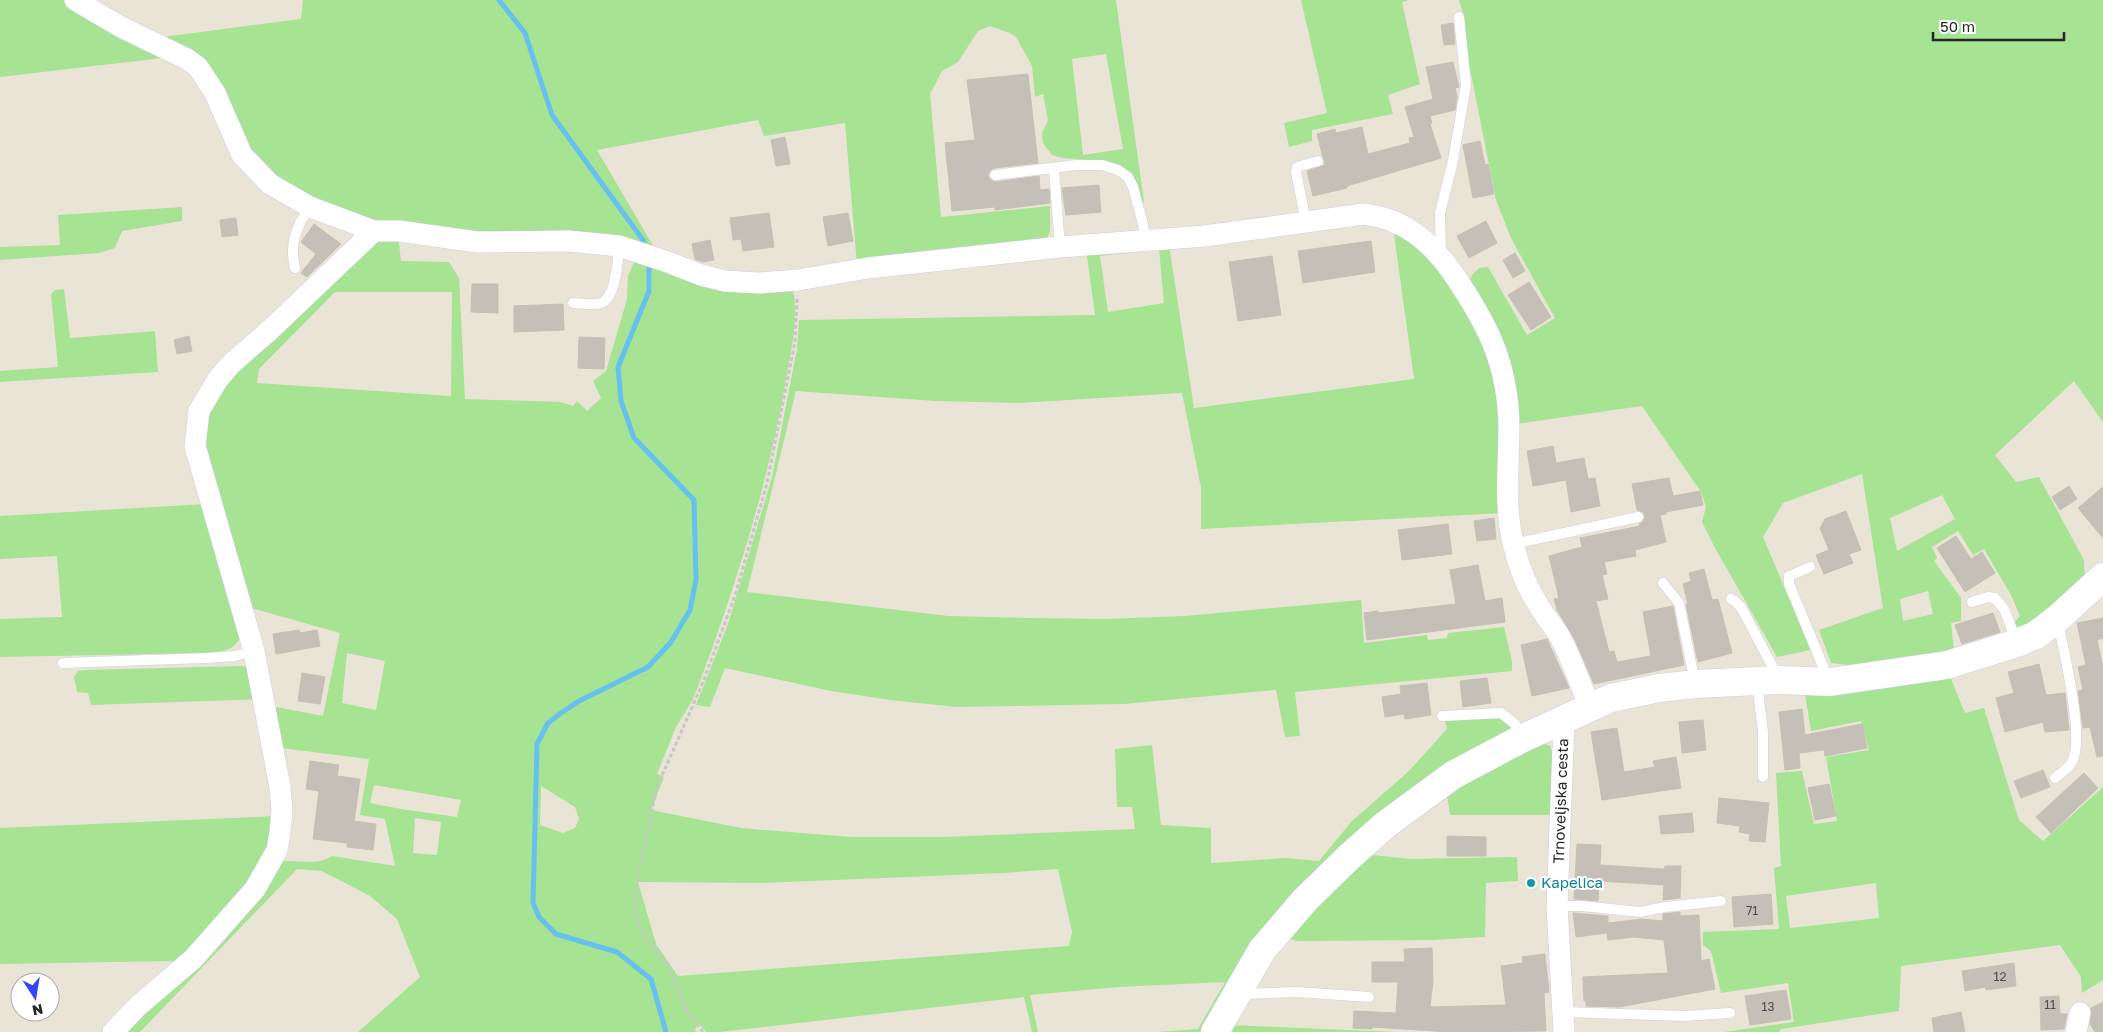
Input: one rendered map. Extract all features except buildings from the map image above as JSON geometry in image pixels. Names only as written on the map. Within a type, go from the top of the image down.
[{"type":"street","points":[[75,0],[121,27],[188,58],[198,67],[215,93],[242,155],[270,184],[310,207],[374,231],[399,231],[477,242],[569,241],[619,246],[701,275],[725,281],[759,283],[798,280],[868,268],[1060,247],[1205,236],[1364,214],[1385,217],[1401,224],[1440,256],[1482,319],[1500,358],[1509,424],[1508,516],[1513,544],[1525,579],[1538,605],[1560,637],[1590,707]]},
{"type":"street","points":[[113,1032],[138,1006],[193,959],[255,889],[277,850],[282,811],[280,787],[254,651],[195,446],[200,411],[218,379],[230,364],[272,329],[374,231]]},
{"type":"street","points":[[1215,1032],[1235,994],[1262,950],[1305,900],[1349,857],[1385,825],[1453,775],[1523,738],[1611,698],[1659,688],[1696,684],[1768,681],[1830,682],[1947,665],[2017,643],[2036,634],[2057,619],[2103,577]]},
{"type":"street","name":"Trnoveljska cesta","points":[[1563,1022],[1557,906],[1564,720]]},
{"type":"lane","points":[[1440,256],[1440,213],[1453,161],[1466,85],[1459,17]]},
{"type":"lane","points":[[1306,222],[1296,172],[1297,167],[1318,161]]},
{"type":"lane","points":[[995,175],[1076,165],[1102,165],[1118,170],[1128,177],[1143,224],[1145,240]]},
{"type":"lane","points":[[1054,169],[1060,247]]},
{"type":"lane","points":[[295,268],[292,256],[295,235],[300,222],[310,207]]},
{"type":"lane","points":[[573,302],[602,303],[609,297],[616,271],[619,246]]},
{"type":"lane","points":[[1513,544],[1638,517]]},
{"type":"lane","points":[[1810,567],[1789,576],[1789,584],[1830,682]]},
{"type":"lane","points":[[1664,583],[1679,603],[1696,684]]},
{"type":"lane","points":[[1972,602],[1988,597],[1995,598],[2004,609],[2017,643]]},
{"type":"lane","points":[[1731,599],[1742,609],[1768,681],[1763,732],[1764,777]]},
{"type":"lane","points":[[2055,778],[2072,763],[2077,739],[2067,668],[2057,619]]},
{"type":"lane","points":[[63,663],[213,658],[235,656],[254,651]]},
{"type":"lane","points":[[1442,716],[1501,713],[1515,724],[1523,738]]},
{"type":"lane","points":[[1557,906],[1582,906],[1640,912],[1720,901]]},
{"type":"lane","points":[[1235,994],[1297,992],[1369,996]]},
{"type":"lane","points":[[1563,1022],[1730,1013]]},
{"type":"path","points":[[703,1032],[688,1013],[668,966],[640,928],[634,907],[637,879],[657,787],[701,687],[735,596],[767,483],[795,342],[798,280]]},
{"type":"green space","points":[[0,0],[64,0],[171,57],[0,77]]},
{"type":"green space","points":[[303,0],[1116,0],[1144,202],[1140,203],[1135,185],[1102,161],[1062,158],[1052,155],[1043,143],[1042,133],[1048,121],[1043,94],[1035,97],[1032,66],[1016,37],[990,26],[978,31],[958,62],[942,71],[930,94],[941,217],[1050,206],[1050,232],[1045,241],[857,265],[845,123],[764,136],[758,120],[597,150],[655,249],[551,237],[368,225],[261,172],[219,90],[155,38],[301,19]],"holes":[[[1106,54],[1123,149],[1083,155],[1072,59]]]},
{"type":"green space","points":[[1301,0],[1409,0],[1402,2],[1420,84],[1388,95],[1393,114],[1312,130],[1312,141],[1289,147],[1284,123],[1327,113]]},
{"type":"green space","points":[[1459,0],[2103,0],[2103,422],[2074,381],[1995,455],[2016,482],[2039,477],[2084,560],[2085,580],[2020,632],[2015,622],[2020,616],[2011,595],[1984,549],[1973,555],[1958,531],[1932,547],[1937,558],[1934,561],[1961,598],[1961,621],[1951,623],[1954,650],[1907,660],[1857,666],[1831,663],[1819,630],[1883,608],[1862,474],[1783,503],[1763,537],[1811,650],[1777,657],[1702,522],[1706,507],[1701,492],[1642,406],[1515,424],[1468,286],[1471,276],[1479,268],[1488,267],[1527,335],[1555,318],[1511,238],[1496,200],[1470,69],[1464,31],[1465,20]],"holes":[[[1942,495],[1955,519],[1897,551],[1890,518]],[[1928,591],[1933,614],[1903,621],[1900,599]]]},
{"type":"green space","points":[[182,207],[182,221],[122,231],[115,248],[99,253],[0,260],[0,247],[60,245],[58,215]]},
{"type":"green space","points":[[1393,227],[1400,229],[1460,292],[1499,382],[1504,513],[1201,529],[1201,488],[1182,393],[1020,403],[936,401],[796,391],[747,592],[948,616],[1028,618],[1105,619],[1185,616],[1361,600],[1364,643],[1427,635],[1428,640],[1447,638],[1448,633],[1504,627],[1512,661],[1512,671],[1295,692],[1300,736],[1285,737],[1276,690],[1124,704],[956,707],[831,691],[725,668],[710,707],[696,705],[728,624],[772,477],[797,349],[799,320],[1095,315],[1086,249],[1169,245],[1194,408],[1414,379]],"holes":[[[1159,249],[1164,303],[1108,312],[1100,256]]]},
{"type":"green space","points":[[398,235],[401,261],[449,262],[459,278],[465,399],[561,402],[573,406],[577,401],[587,411],[601,398],[593,381],[606,371],[627,299],[628,276],[636,257],[793,289],[795,323],[792,346],[779,419],[750,534],[699,684],[692,701],[676,727],[657,774],[664,777],[651,810],[741,828],[851,837],[943,837],[1135,829],[1132,807],[1117,807],[1115,749],[1152,745],[1161,825],[1211,828],[1211,863],[1286,858],[1319,861],[1352,821],[1409,771],[1447,729],[1445,721],[1501,716],[1511,726],[1511,732],[1418,786],[1205,1032],[1157,1032],[1198,1029],[1225,982],[1119,987],[1030,995],[1038,1032],[1032,1032],[1024,997],[720,1032],[706,1032],[698,1023],[695,1030],[697,1032],[358,1032],[420,977],[397,919],[370,896],[322,871],[297,869],[140,1032],[119,1032],[276,862],[313,862],[332,856],[395,866],[385,819],[360,815],[369,759],[281,748],[271,706],[323,716],[340,633],[244,606],[200,441],[215,393],[369,244]],"holes":[[[335,292],[452,292],[451,396],[257,383],[259,369]],[[347,653],[385,661],[376,710],[342,703]],[[374,785],[461,800],[457,817],[370,803]],[[541,786],[575,807],[579,819],[575,828],[563,833],[540,825]],[[415,818],[441,822],[437,855],[413,853]],[[1058,869],[1072,932],[1069,946],[678,976],[656,944],[638,882],[760,883]]]},
{"type":"green space","points":[[64,289],[70,338],[155,331],[158,372],[0,382],[0,371],[58,367],[51,294],[55,290]]},
{"type":"green space","points":[[206,504],[243,632],[240,639],[232,647],[223,651],[205,653],[0,657],[0,619],[62,617],[57,556],[0,559],[0,516]]},
{"type":"green space","points":[[250,667],[260,699],[91,705],[88,693],[77,692],[74,677],[78,671],[85,670]]},
{"type":"green space","points":[[1949,674],[1965,713],[1984,708],[2019,820],[2043,841],[2103,787],[2103,980],[2082,993],[2081,977],[2060,945],[1901,966],[1899,1011],[1781,1029],[1779,1032],[1724,1032],[1794,1022],[1788,983],[1721,993],[1711,951],[1703,945],[1703,932],[1779,929],[1774,868],[1781,866],[1776,773],[1802,771],[1814,824],[1837,821],[1826,757],[1869,750],[1861,721],[1811,731],[1805,694]],"holes":[[[1876,883],[1879,918],[1790,928],[1786,896]]]},
{"type":"green space","points":[[1540,742],[1550,746],[1553,754],[1551,815],[1450,815],[1448,790]]},
{"type":"green space","points":[[277,816],[274,843],[251,887],[109,1032],[101,1032],[116,1014],[168,968],[173,961],[0,964],[0,828]]},
{"type":"green space","points":[[1363,854],[1411,859],[1517,857],[1518,881],[1486,883],[1485,937],[1433,940],[1296,941],[1287,937]]},
{"type":"green space","points":[[1229,1025],[1396,1032],[1225,1032]]},
{"type":"waterway","points":[[499,0],[525,33],[552,115],[643,240],[646,248]]},
{"type":"waterway","points":[[649,261],[649,291],[618,367],[621,401],[634,438],[694,500],[696,580],[690,610],[671,642],[648,667],[579,701],[561,713],[548,723],[537,744],[533,903],[539,917],[556,934],[617,952],[651,979],[666,1032]]},
{"type":"place","name":"Kapelica","points":[[1531,883]]}]
